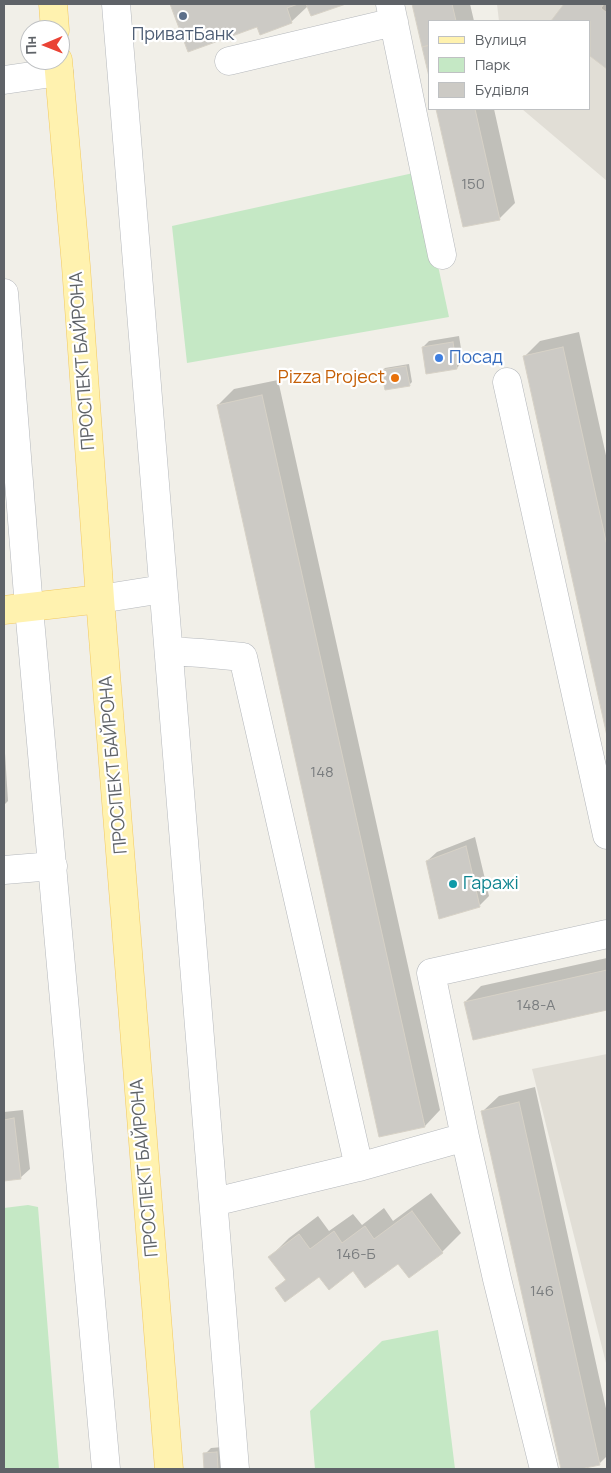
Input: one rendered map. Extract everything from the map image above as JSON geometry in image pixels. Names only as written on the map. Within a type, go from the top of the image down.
[{"type":"main road","points":[[53,4],[54,20]]},
{"type":"main road","name":"ПРОСПЕКТ БАЙРОНА","points":[[58,70],[76,266],[100,600],[169,1469]]},
{"type":"main road","points":[[16,609],[100,600]]},
{"type":"lane","points":[[116,4],[235,1469]]},
{"type":"lane","points":[[229,60],[392,13],[442,255]]},
{"type":"lane","points":[[4,80],[43,70]]},
{"type":"lane","points":[[4,293],[16,609],[53,866],[106,1469]]},
{"type":"lane","points":[[507,382],[607,835]]},
{"type":"lane","points":[[100,600],[164,589]]},
{"type":"lane","points":[[168,652],[201,652],[243,657],[359,1167]]},
{"type":"lane","points":[[4,870],[53,866]]},
{"type":"lane","points":[[544,1469],[497,1279],[431,973],[607,934]]},
{"type":"lane","points":[[214,1202],[359,1167],[465,1137]]},
{"type":"lane","points":[[497,1279],[518,1431]]},
{"type":"shaded area","points":[[497,4],[607,4],[607,181],[523,110],[591,110],[591,20],[499,20]]},
{"type":"shaded area","points":[[607,1054],[607,1367],[532,1069]]},
{"type":"green space","points":[[418,172],[449,317],[187,363],[172,226]]},
{"type":"green space","points":[[28,1205],[38,1207],[59,1469],[4,1469],[4,1208]]},
{"type":"green space","points":[[438,1330],[455,1469],[315,1469],[310,1411],[382,1341]]},
{"type":"building","points":[[170,4],[298,4],[287,8],[292,23],[260,35],[257,27],[188,52]]},
{"type":"building","points":[[306,4],[346,4],[311,16]]},
{"type":"building","points":[[412,4],[452,4],[456,20],[428,20],[428,46],[422,47]]},
{"type":"building","points":[[564,4],[604,4],[601,8],[607,13],[607,69],[591,57],[591,20],[552,20]]},
{"type":"building","points":[[428,46],[428,72],[422,47]]},
{"type":"building","points":[[436,110],[475,110],[500,220],[463,227]]},
{"type":"building","name":"Посад","points":[[453,342],[457,369],[426,374],[422,347]]},
{"type":"building","points":[[563,347],[607,546],[607,736],[523,356]]},
{"type":"building","name":"Pizza Project","points":[[406,366],[410,386],[385,390],[381,370]]},
{"type":"building","points":[[262,395],[425,1127],[379,1137],[217,405]]},
{"type":"building","name":"Гаражі","points":[[466,846],[480,907],[439,919],[426,861]]},
{"type":"building","points":[[607,970],[607,1010],[473,1040],[464,1002]]},
{"type":"building","points":[[519,1102],[600,1465],[580,1469],[561,1469],[481,1111]]},
{"type":"building","points":[[14,1118],[21,1179],[4,1181],[4,1120]]},
{"type":"building","points":[[412,1211],[443,1253],[409,1278],[398,1264],[365,1288],[353,1271],[329,1290],[319,1277],[285,1302],[275,1288],[286,1280],[268,1257],[299,1234],[310,1249],[334,1231],[342,1243],[365,1226],[374,1239]]},
{"type":"building","points":[[217,1452],[218,1469],[204,1469],[203,1453]]},
{"type":"place","name":"ПриватБанк","points":[[183,16]]},
{"type":"place","name":"Посад","points":[[439,358]]},
{"type":"place","name":"Pizza Project","points":[[395,378]]},
{"type":"place","name":"Гаражі","points":[[453,884]]}]
